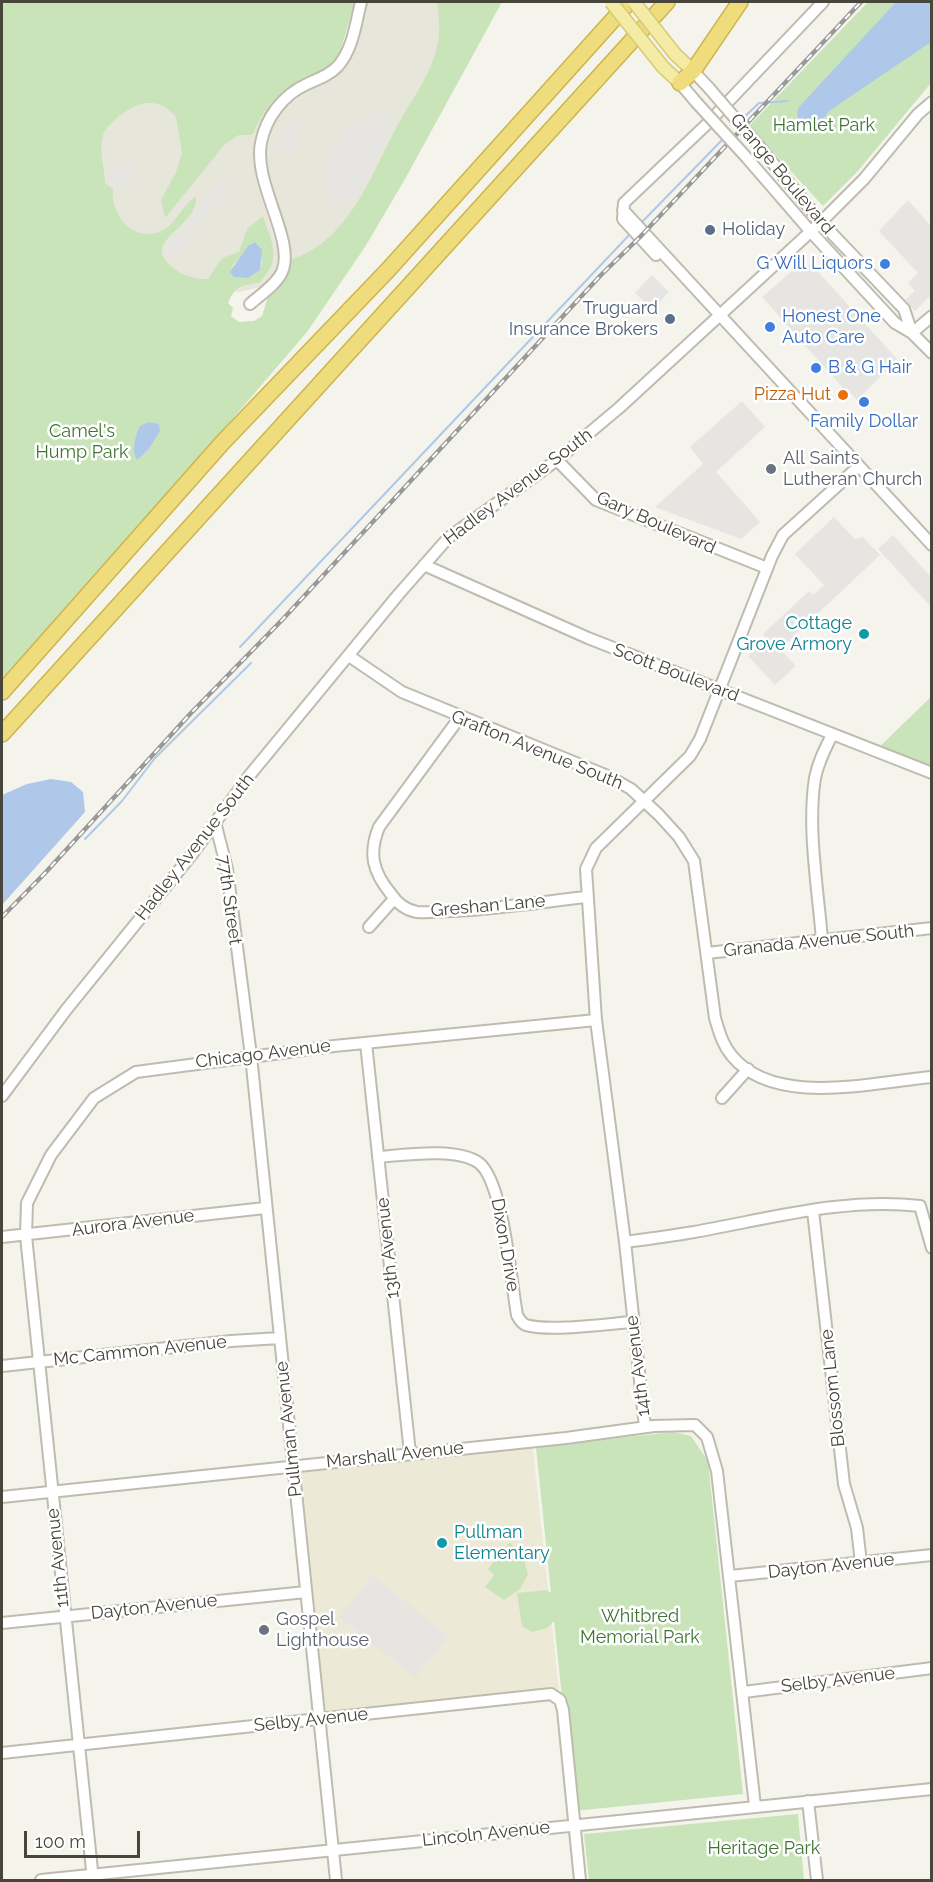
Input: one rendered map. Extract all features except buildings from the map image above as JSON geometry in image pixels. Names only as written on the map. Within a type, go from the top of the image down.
[{"type":"highway","points":[[2,692],[224,442],[388,270],[629,2]]},
{"type":"highway","points":[[2,734],[666,2]]},
{"type":"highway","points":[[680,83],[693,71],[740,2]]},
{"type":"main road","points":[[611,2],[663,67],[680,83]]},
{"type":"main road","points":[[634,2],[675,54],[693,71]]},
{"type":"street","points":[[250,304],[278,279],[284,262],[283,245],[260,168],[265,131],[272,116],[287,97],[329,73],[341,63],[350,44],[361,2]]},
{"type":"street","points":[[823,2],[707,124],[624,203],[623,219],[659,258],[677,272],[932,545]]},
{"type":"street","name":"Grange Boulevard","points":[[693,71],[821,222],[904,309],[912,333]]},
{"type":"street","name":"Grange Boulevard","points":[[680,83],[811,232],[895,323],[912,333],[932,353]]},
{"type":"street","name":"Hadley Avenue South","points":[[2,1096],[249,776],[448,538],[557,460],[619,408],[811,232],[864,179],[918,114],[932,102]]},
{"type":"street","points":[[912,333],[932,316]]},
{"type":"street","name":"Gary Boulevard","points":[[557,460],[597,500],[767,568]]},
{"type":"street","name":"14th Avenue","points":[[755,1806],[744,1692],[717,1471],[707,1437],[695,1425],[645,1427],[632,1322],[626,1242],[596,1020],[586,897],[588,860],[596,848],[690,756],[767,568],[783,535],[858,467]]},
{"type":"street","name":"Scott Boulevard","points":[[424,565],[588,638],[932,773]]},
{"type":"street","name":"Grafton Avenue South","points":[[349,656],[402,693],[610,777],[631,789],[679,837],[694,861],[715,1018],[723,1042],[732,1056],[748,1069],[790,1087],[831,1088],[932,1077]]},
{"type":"street","name":"Greshan Lane","points":[[460,717],[379,827],[373,843],[375,871],[394,899],[405,908],[417,912],[484,909],[586,897]]},
{"type":"street","points":[[822,940],[814,847],[814,789],[821,757],[832,735]]},
{"type":"street","name":"77th Street","points":[[215,822],[227,869],[240,977]]},
{"type":"street","points":[[369,927],[394,899]]},
{"type":"street","name":"Granada Avenue South","points":[[707,953],[932,928]]},
{"type":"street","name":"Pullman Avenue","points":[[240,977],[251,1056],[336,1881]]},
{"type":"street","name":"Chicago Avenue","points":[[26,1236],[27,1203],[51,1155],[94,1098],[136,1072],[366,1042],[596,1020]]},
{"type":"street","name":"13th Avenue","points":[[366,1042],[410,1453]]},
{"type":"street","points":[[722,1098],[748,1069]]},
{"type":"street","name":"Dixon Drive","points":[[378,1157],[448,1153],[478,1163],[493,1182],[517,1315],[526,1325],[560,1327],[632,1322]]},
{"type":"street","points":[[626,1242],[695,1232],[754,1218],[887,1204],[920,1206],[932,1248]]},
{"type":"street","name":"Aurora Avenue","points":[[2,1237],[265,1208]]},
{"type":"street","name":"Blossom Lane","points":[[813,1211],[844,1484],[857,1528],[861,1563]]},
{"type":"street","name":"11th Avenue","points":[[26,1236],[92,1878]]},
{"type":"street","name":"Mc Cammon Avenue","points":[[2,1366],[280,1338]]},
{"type":"street","name":"Marshall Avenue","points":[[2,1497],[566,1438],[645,1427]]},
{"type":"street","name":"Dayton Avenue","points":[[730,1576],[932,1555]]},
{"type":"street","name":"Dayton Avenue","points":[[2,1623],[306,1592]]},
{"type":"street","name":"Selby Avenue","points":[[744,1692],[932,1668]]},
{"type":"street","name":"Selby Avenue","points":[[2,1753],[551,1694],[560,1700],[563,1710],[574,1825]]},
{"type":"street","name":"Lincoln Avenue","points":[[41,1881],[92,1878],[333,1850],[932,1789]]},
{"type":"street","points":[[808,1801],[817,1881]]},
{"type":"street","points":[[574,1825],[580,1881]]},
{"type":"shaded area","points":[[367,2],[483,2],[326,283],[289,267],[289,247],[269,181],[266,153],[274,124],[287,106],[309,90],[332,79],[349,61]]},
{"type":"shaded area","points":[[200,66],[269,110],[258,132],[254,163],[257,184],[279,252],[275,273],[261,287],[239,292],[71,264],[52,82]]},
{"type":"shaded area","points":[[376,111],[380,117],[384,111],[390,114],[388,119],[393,122],[364,186],[357,184],[362,189],[349,204],[344,200],[329,205],[323,173],[329,172],[323,169],[335,144],[341,144],[344,137],[341,130]]},
{"type":"shaded area","points":[[290,118],[303,124],[301,137],[295,150],[290,152],[277,146]]},
{"type":"shaded area","points":[[120,161],[135,165],[128,189],[107,184],[113,162],[119,164]]},
{"type":"shaded area","points":[[219,181],[231,190],[215,209],[210,207],[191,230],[195,236],[180,256],[175,252],[172,255],[165,250]]},
{"type":"shaded area","points":[[908,200],[931,226],[931,295],[915,311],[905,300],[915,291],[908,283],[918,273],[879,231]]},
{"type":"shaded area","points":[[812,265],[897,359],[857,400],[846,388],[844,389],[762,297],[793,270],[801,266]]},
{"type":"shaded area","points":[[652,275],[669,292],[653,309],[635,293]]},
{"type":"shaded area","points":[[742,401],[765,427],[716,472],[760,522],[741,539],[655,507],[703,464],[690,447]]},
{"type":"shaded area","points":[[834,517],[855,539],[863,537],[880,555],[780,649],[796,666],[775,685],[748,656],[767,639],[763,634],[809,591],[813,595],[824,585],[795,554]]},
{"type":"shaded area","points":[[893,535],[931,577],[931,607],[878,549]]},
{"type":"shaded area","points":[[532,1442],[560,1700],[556,1697],[320,1720],[293,1465]]},
{"type":"shaded area","points":[[372,1575],[448,1636],[415,1678],[339,1617]]},
{"type":"green space","name":"Camel's Hump Park","points":[[2,2],[355,2],[339,55],[324,70],[298,82],[282,94],[269,110],[257,134],[266,108],[252,135],[239,135],[225,144],[165,218],[161,200],[176,172],[182,153],[176,117],[162,106],[140,104],[118,117],[107,127],[103,135],[101,153],[105,183],[113,189],[116,209],[127,226],[144,234],[165,229],[196,197],[194,208],[188,218],[171,235],[162,251],[165,260],[187,276],[208,279],[222,258],[239,252],[247,229],[263,216],[272,243],[273,259],[259,283],[240,287],[233,293],[228,303],[233,308],[231,316],[239,322],[254,321],[262,316],[268,297],[286,277],[290,260],[310,251],[328,238],[343,223],[367,186],[396,128],[430,69],[439,36],[437,2],[502,2],[365,247],[307,332],[107,565],[2,681]],"holes":[[[255,242],[261,255],[262,266],[256,274],[241,278],[232,266]]]},
{"type":"green space","name":"Hamlet Park","points":[[868,2],[931,2],[931,83],[857,172],[823,206],[749,126]]},
{"type":"green space","points":[[931,697],[931,773],[875,751]]},
{"type":"green space","name":"Whitbred Memorial Park","points":[[673,1432],[691,1436],[708,1461],[743,1794],[574,1811],[554,1621],[547,1628],[532,1632],[522,1626],[517,1593],[547,1590],[551,1593],[536,1447]]},
{"type":"green space","points":[[510,1542],[524,1560],[528,1574],[520,1589],[504,1600],[485,1587],[494,1575],[488,1569]]},
{"type":"green space","name":"Heritage Park","points":[[798,1814],[804,1880],[589,1880],[584,1834]]},
{"type":"water","points":[[896,2],[931,2],[931,42],[829,111],[817,128],[812,129],[808,124],[799,124],[797,112],[799,107]]},
{"type":"water","points":[[255,242],[262,250],[260,270],[248,278],[234,277],[230,272],[248,246]]},
{"type":"water","points":[[149,422],[159,424],[160,431],[148,450],[137,460],[134,443],[140,426]]},
{"type":"water","points":[[51,779],[71,782],[83,792],[85,812],[2,905],[2,795],[27,784]]},
{"type":"waterway","points":[[740,121],[759,103],[787,101]]},
{"type":"waterway","points":[[640,224],[724,138]]},
{"type":"waterway","points":[[240,647],[632,232]]},
{"type":"waterway","points":[[85,839],[122,801],[155,758],[251,663]]},
{"type":"railway","points":[[2,917],[191,713],[283,619],[601,275],[640,237],[861,2]]},
{"type":"place","name":"Holiday","points":[[710,230]]},
{"type":"place","name":"G Will Liquors","points":[[885,264]]},
{"type":"place","name":"Truguard Insurance Brokers","points":[[670,319]]},
{"type":"place","name":"Honest One Auto Care","points":[[770,327]]},
{"type":"place","name":"B & G Hair","points":[[816,368]]},
{"type":"place","name":"Pizza Hut","points":[[843,395]]},
{"type":"place","name":"Family Dollar","points":[[864,402]]},
{"type":"place","name":"All Saints Lutheran Church","points":[[771,469]]},
{"type":"place","name":"Cottage Grove Armory","points":[[864,634]]},
{"type":"place","name":"Pullman Elementary","points":[[442,1543]]},
{"type":"place","name":"Gospel Lighthouse","points":[[264,1630]]}]
